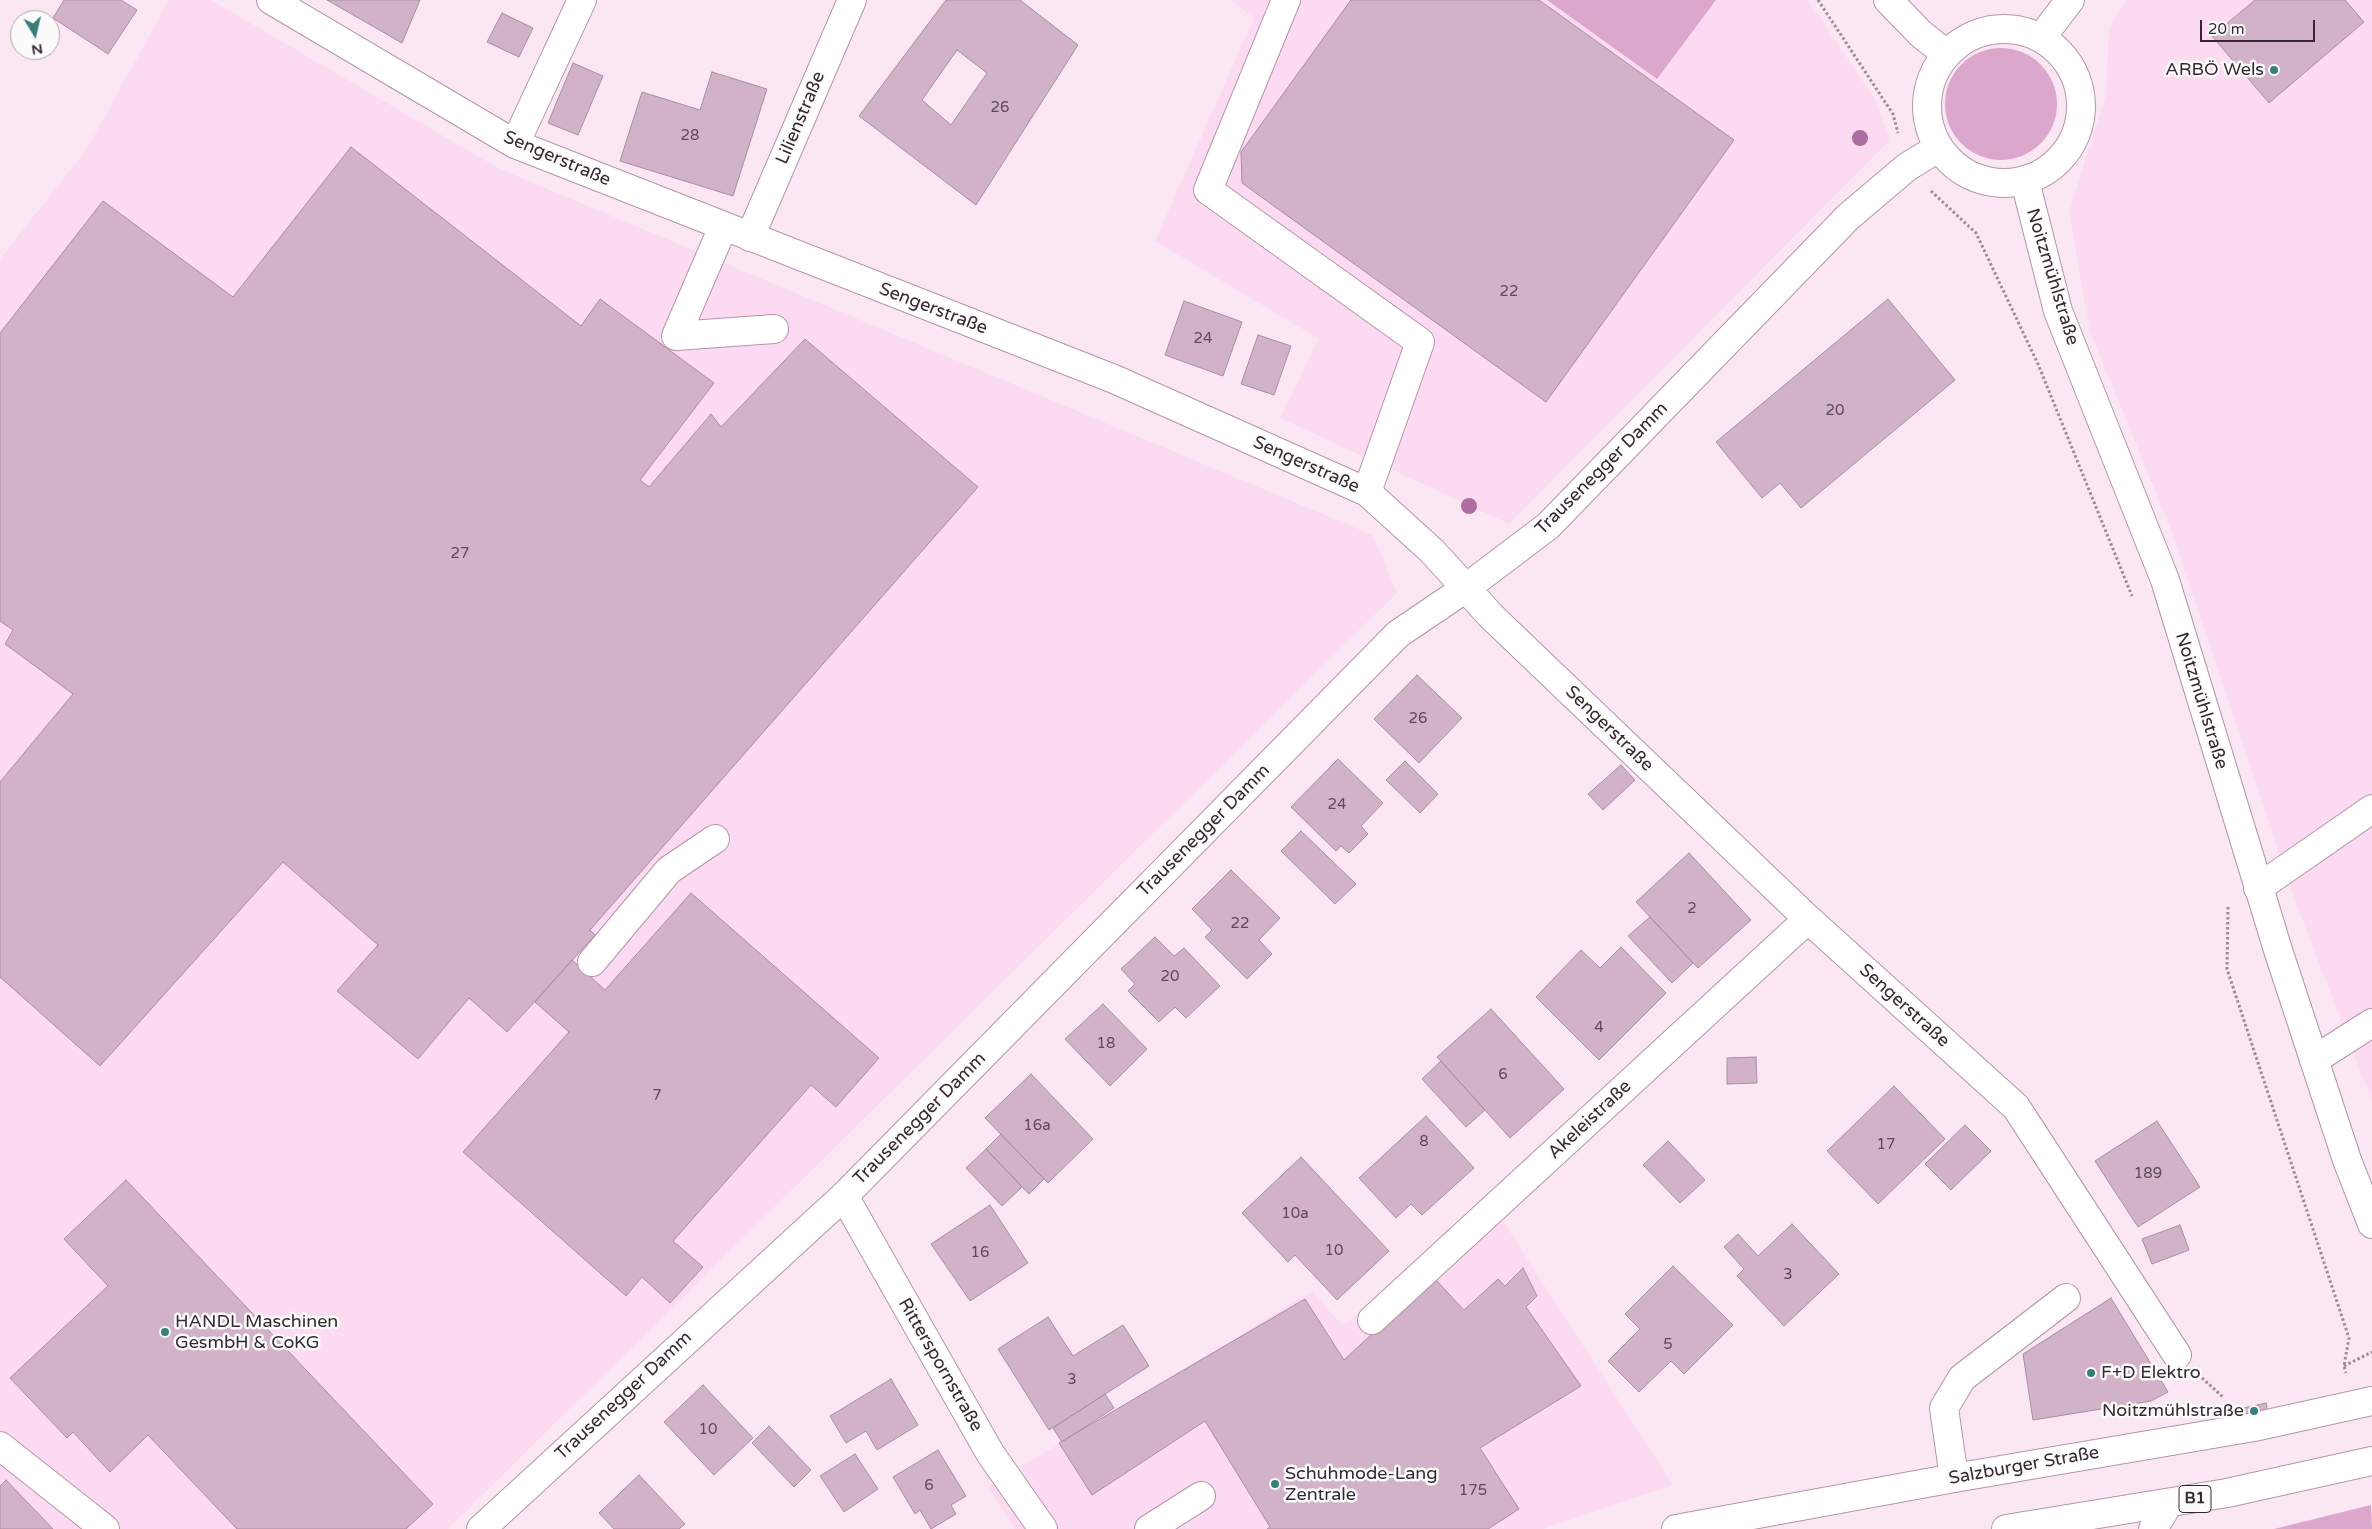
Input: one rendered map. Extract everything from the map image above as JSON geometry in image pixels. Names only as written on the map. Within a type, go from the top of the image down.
[{"type":"street","name":"Sengerstraße","points":[[271,0],[516,144],[723,227],[1114,379],[1367,492],[1432,551],[1491,616],[1808,919],[2016,1107],[2177,1355]]},
{"type":"street","points":[[516,144],[582,0]]},
{"type":"street","name":"Lilienstraße","points":[[750,237],[852,0]]},
{"type":"street","points":[[1286,0],[1208,190],[1420,342],[1367,492]]},
{"type":"street","points":[[1888,0],[1921,34],[1946,54]]},
{"type":"street","points":[[2041,38],[2070,0]]},
{"type":"street","points":[[2008,28],[2041,38],[2065,58],[2078,85],[2081,116],[2072,145],[2052,167],[2025,181],[1992,183],[1961,171],[1938,148],[1926,116],[1929,83],[1946,54],[1974,34],[2008,28]]},
{"type":"street","name":"Trausenegger Damm","points":[[481,1529],[844,1196],[1398,634],[1466,588],[1548,526],[1848,217],[1907,167],[1938,148]]},
{"type":"street","name":"Noitzmühlstraße","points":[[2025,181],[2058,311],[2165,580],[2258,888],[2347,1160],[2372,1224]]},
{"type":"street","points":[[723,227],[676,336],[774,329]]},
{"type":"street","points":[[2258,888],[2372,810]]},
{"type":"street","points":[[592,962],[669,870],[715,838]]},
{"type":"street","name":"Akeleistraße","points":[[1372,1320],[1808,919]]},
{"type":"street","points":[[2314,1060],[2372,1023]]},
{"type":"street","name":"Ritterspornstraße","points":[[844,1196],[990,1453],[1043,1529]]},
{"type":"street","points":[[1954,1478],[1944,1408],[1962,1378],[2066,1298]]},
{"type":"street","name":"Salzburger Straße","points":[[1676,1529],[1954,1478],[2254,1427],[2372,1401]]},
{"type":"street","points":[[0,1446],[105,1529]]},
{"type":"street","name":"B1","points":[[2006,1529],[2169,1503],[2302,1478],[2372,1462]]},
{"type":"street","points":[[1149,1529],[1201,1496]]},
{"type":"street","points":[[2153,1529],[2169,1503]]},
{"type":"path","points":[[1818,0],[1893,114],[1907,167],[1976,233],[2038,364],[2133,599]]},
{"type":"path","points":[[2228,904],[2227,969],[2349,1338],[2344,1366],[2372,1352]]},
{"type":"shaded area","points":[[169,0],[211,0],[500,169],[1373,535],[1397,593],[448,1529],[0,1529],[0,259],[86,150]]},
{"type":"shaded area","points":[[1230,0],[1547,0],[1657,78],[1716,0],[1808,0],[1875,99],[1890,140],[1509,524],[1280,418],[1319,339],[1155,241],[1254,18]]},
{"type":"shaded area","points":[[1547,0],[1716,0],[1657,79]]},
{"type":"shaded area","points":[[2126,0],[2372,0],[2372,1101],[2294,898],[2170,527],[2090,332],[2069,212],[2106,94],[2109,28]]},
{"type":"shaded area","points":[[2001,48],[2022,52],[2040,65],[2053,83],[2057,104],[2053,125],[2040,143],[2022,156],[2001,160],[1980,156],[1962,143],[1949,125],[1945,104],[1949,83],[1962,65],[1980,52]]},
{"type":"shaded area","points":[[1503,1221],[1673,1485],[1543,1529],[1015,1529],[988,1487],[1312,1291],[1342,1325]]},
{"type":"shaded area","points":[[2371,1505],[2372,1529],[2274,1529]]},
{"type":"building","points":[[64,0],[121,0],[137,10],[108,54],[60,23],[60,10],[58,10]]},
{"type":"building","points":[[327,0],[420,0],[402,43]]},
{"type":"building","points":[[946,0],[1020,0],[1078,45],[976,205],[859,116]],"holes":[[[957,50],[987,73],[951,125],[922,100]]]},
{"type":"building","points":[[1351,0],[1539,0],[1734,140],[1546,402],[1242,183],[1241,152]]},
{"type":"building","name":"ARBÖ Wels","points":[[2255,0],[2345,0],[2364,22],[2269,103],[2212,36]]},
{"type":"building","points":[[502,13],[533,28],[519,57],[487,42]]},
{"type":"building","points":[[573,63],[603,76],[578,135],[548,123]]},
{"type":"building","points":[[712,72],[767,89],[733,196],[620,161],[642,92],[700,110]]},
{"type":"building","points":[[351,147],[581,326],[600,299],[714,383],[640,480],[649,487],[711,414],[721,427],[805,339],[978,487],[590,930],[595,935],[507,1032],[469,998],[418,1059],[337,991],[378,945],[283,862],[100,1066],[0,977],[0,782],[73,694],[5,644],[13,630],[0,621],[0,333],[103,201],[233,297]]},
{"type":"building","points":[[1888,299],[1955,380],[1801,508],[1780,483],[1762,498],[1716,442]]},
{"type":"building","points":[[1184,301],[1242,322],[1223,376],[1165,355]]},
{"type":"building","points":[[1258,335],[1291,346],[1274,395],[1241,384]]},
{"type":"building","points":[[1417,675],[1462,718],[1419,763],[1374,719]]},
{"type":"building","points":[[1338,759],[1383,803],[1361,826],[1368,834],[1349,853],[1341,846],[1336,851],[1291,807]]},
{"type":"building","points":[[1405,761],[1438,794],[1420,813],[1386,780]]},
{"type":"building","points":[[1621,765],[1635,780],[1603,810],[1588,794]]},
{"type":"building","points":[[1301,831],[1356,884],[1335,904],[1281,851]]},
{"type":"building","points":[[1689,853],[1751,920],[1698,968],[1636,902]]},
{"type":"building","points":[[1231,870],[1280,918],[1259,940],[1272,954],[1247,979],[1205,937],[1212,930],[1192,909]]},
{"type":"building","points":[[691,893],[879,1058],[836,1107],[811,1085],[673,1241],[703,1267],[670,1303],[642,1277],[626,1296],[463,1152],[569,1032],[535,1002],[572,960],[605,990]]},
{"type":"building","points":[[1650,917],[1693,963],[1672,983],[1628,936]]},
{"type":"building","points":[[1155,937],[1174,956],[1184,948],[1220,986],[1186,1018],[1175,1007],[1159,1022],[1128,991],[1135,984],[1121,969]]},
{"type":"building","points":[[1621,947],[1666,993],[1599,1060],[1536,997],[1581,950],[1600,968]]},
{"type":"building","points":[[1103,1004],[1147,1049],[1110,1086],[1065,1039]]},
{"type":"building","points":[[1491,1009],[1564,1089],[1510,1138],[1437,1057]]},
{"type":"building","points":[[1756,1057],[1757,1083],[1727,1084],[1727,1058]]},
{"type":"building","points":[[1441,1061],[1485,1110],[1466,1127],[1422,1079]]},
{"type":"building","points":[[1031,1074],[1093,1139],[1048,1183],[985,1118]]},
{"type":"building","points":[[1894,1086],[1945,1139],[1878,1204],[1827,1151]]},
{"type":"building","points":[[1426,1116],[1474,1168],[1422,1215],[1411,1204],[1396,1218],[1359,1178]]},
{"type":"building","points":[[2157,1121],[2200,1187],[2138,1227],[2095,1161]]},
{"type":"building","points":[[1965,1125],[1991,1151],[1951,1190],[1925,1164]]},
{"type":"building","points":[[1001,1134],[1044,1179],[1029,1194],[986,1149]]},
{"type":"building","points":[[1668,1141],[1705,1180],[1680,1203],[1643,1165]]},
{"type":"building","points":[[986,1149],[1022,1187],[1002,1206],[966,1168]]},
{"type":"building","points":[[1301,1157],[1389,1251],[1337,1300],[1295,1255],[1288,1262],[1242,1213]]},
{"type":"building","name":"HANDL Maschinen GesmbH & CoKG","points":[[126,1180],[433,1504],[406,1529],[237,1529],[148,1435],[110,1472],[73,1432],[67,1438],[10,1378],[108,1286],[64,1239]]},
{"type":"building","points":[[990,1205],[1028,1263],[970,1301],[931,1244]]},
{"type":"building","points":[[1792,1224],[1839,1274],[1784,1326],[1737,1276],[1744,1269],[1724,1247],[1738,1234],[1758,1256]]},
{"type":"building","points":[[2180,1225],[2189,1250],[2152,1264],[2142,1239]]},
{"type":"building","points":[[1673,1266],[1733,1325],[1684,1374],[1671,1361],[1639,1392],[1608,1361],[1640,1329],[1625,1314]]},
{"type":"building","points":[[1523,1268],[1537,1296],[1526,1307],[1581,1386],[1480,1448],[1519,1509],[1488,1529],[1267,1529],[1270,1527],[1205,1421],[1092,1495],[1059,1443],[1305,1299],[1344,1360],[1433,1277],[1464,1310],[1498,1279],[1505,1286]]},
{"type":"building","name":"F+D Elektro","points":[[2111,1298],[2168,1392],[2151,1401],[2033,1420],[2023,1354]]},
{"type":"building","points":[[1048,1317],[1073,1356],[1123,1325],[1149,1366],[1049,1430],[998,1349]]},
{"type":"building","points":[[891,1379],[918,1425],[877,1450],[866,1431],[846,1443],[830,1416]]},
{"type":"building","points":[[703,1385],[753,1438],[714,1475],[664,1422]]},
{"type":"building","points":[[1105,1394],[1114,1408],[1062,1442],[1053,1428]]},
{"type":"building","name":"Noitzmühlstraße","points":[[2266,1403],[2268,1412],[2240,1417],[2239,1409]]},
{"type":"building","points":[[769,1426],[811,1470],[794,1487],[752,1443]]},
{"type":"building","points":[[938,1450],[966,1496],[951,1505],[956,1514],[931,1529],[920,1510],[915,1514],[893,1477]]},
{"type":"building","points":[[855,1454],[878,1489],[844,1512],[820,1476]]},
{"type":"building","points":[[639,1475],[685,1524],[679,1529],[614,1529],[599,1513]]},
{"type":"building","points":[[6,1480],[53,1529],[0,1529],[0,1486]]},
{"type":"place","name":"ARBÖ Wels","points":[[2274,70]]},
{"type":"place","name":"HANDL Maschinen GesmbH & CoKG","points":[[165,1332]]},
{"type":"place","name":"F+D Elektro","points":[[2091,1373]]},
{"type":"place","name":"Noitzmühlstraße","points":[[2254,1411]]},
{"type":"place","name":"Schuhmode-Lang Zentrale","points":[[1275,1484]]}]
